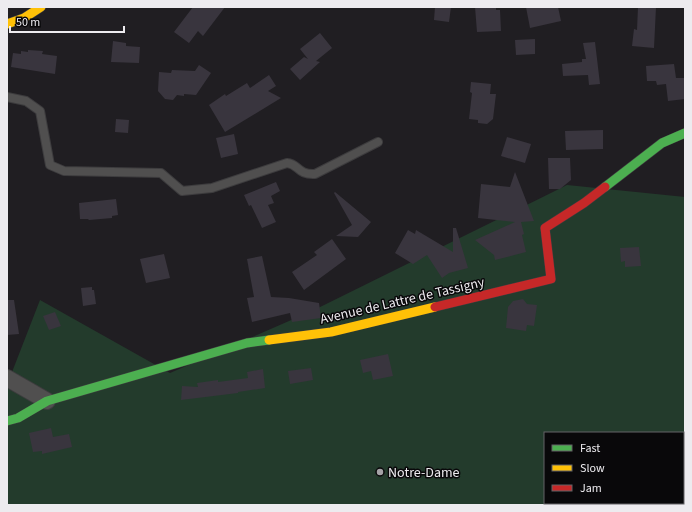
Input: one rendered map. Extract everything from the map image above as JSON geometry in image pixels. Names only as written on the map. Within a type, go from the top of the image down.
[{"type":"street","points":[[7,24],[24,18],[40,7]]},
{"type":"street","name":"Avenue de Lattre de Tassigny","points":[[47,401],[247,343],[331,332],[551,279],[545,228],[584,203],[662,143],[685,133]]},
{"type":"street","points":[[7,378],[47,401],[18,418],[7,421]]},
{"type":"lane","points":[[7,98],[26,100],[40,111],[50,165],[64,171],[160,173],[182,191],[212,188],[287,163],[294,165],[304,174],[316,174],[378,142]]},
{"type":"green space","points":[[567,185],[685,197],[685,505],[7,505],[7,385],[40,300],[170,373],[312,311]]},
{"type":"building","points":[[193,7],[225,7],[203,36],[198,31],[189,43],[174,32]]},
{"type":"building","points":[[435,7],[451,7],[449,22],[434,20]]},
{"type":"building","points":[[475,7],[496,7],[496,10],[500,10],[501,31],[477,32]]},
{"type":"building","points":[[526,7],[558,7],[561,21],[530,28]]},
{"type":"building","points":[[638,7],[656,7],[654,48],[632,46],[634,29],[637,30]]},
{"type":"building","points":[[320,33],[332,48],[316,61],[320,62],[300,80],[290,69],[304,57],[308,59],[300,49]]},
{"type":"building","points":[[535,39],[535,54],[516,55],[515,40]]},
{"type":"building","points":[[113,41],[126,43],[126,46],[140,47],[139,63],[111,62]]},
{"type":"building","points":[[595,42],[600,84],[589,85],[588,75],[563,76],[562,64],[582,62],[582,59],[586,59],[583,43]]},
{"type":"building","points":[[28,50],[43,51],[42,54],[57,56],[55,74],[11,67],[13,53],[21,54],[21,51],[28,52]]},
{"type":"building","points":[[674,64],[676,78],[685,78],[685,99],[668,101],[666,84],[657,85],[656,81],[647,81],[646,66]]},
{"type":"building","points":[[199,65],[211,73],[196,95],[177,95],[173,100],[165,99],[158,91],[159,72],[171,73],[172,70],[195,71]]},
{"type":"building","points":[[269,75],[276,86],[268,91],[281,98],[225,132],[209,105],[225,94],[226,96],[247,83],[250,88]]},
{"type":"building","points":[[471,82],[491,84],[490,94],[496,94],[493,119],[487,124],[478,123],[478,120],[469,119],[472,93],[470,92]]},
{"type":"building","points":[[116,119],[129,120],[128,133],[115,132]]},
{"type":"building","points":[[603,130],[603,149],[566,150],[565,131]]},
{"type":"building","points":[[234,134],[238,154],[221,158],[216,138]]},
{"type":"building","points":[[507,137],[531,144],[525,163],[501,156]]},
{"type":"building","points":[[548,158],[570,158],[571,180],[560,189],[549,189]]},
{"type":"building","points":[[515,172],[534,221],[521,222],[526,252],[495,260],[494,255],[475,240],[515,222],[478,218],[481,184],[510,187]]},
{"type":"building","points":[[276,182],[280,191],[271,196],[274,203],[268,205],[276,222],[262,228],[251,205],[249,206],[244,195]]},
{"type":"building","points":[[335,192],[371,222],[358,237],[336,236],[352,225],[334,193]]},
{"type":"building","points":[[116,199],[118,215],[112,216],[112,218],[89,220],[80,219],[79,203]]},
{"type":"building","points":[[453,228],[456,228],[468,268],[449,273],[442,278],[427,255],[413,264],[395,253],[408,230],[415,234],[416,230],[453,252]]},
{"type":"building","points":[[332,239],[346,259],[304,290],[292,272],[317,255],[314,252]]},
{"type":"building","points":[[639,247],[641,266],[625,267],[625,261],[621,262],[620,248]]},
{"type":"building","points":[[164,254],[170,278],[146,283],[140,259]]},
{"type":"building","points":[[262,256],[271,297],[289,298],[319,303],[321,318],[292,322],[290,313],[252,322],[247,298],[254,297],[247,259]]},
{"type":"building","points":[[92,287],[92,290],[94,290],[96,304],[83,306],[81,288]]},
{"type":"building","points":[[523,299],[527,304],[537,305],[534,326],[527,325],[526,331],[506,328],[508,307],[513,301]]},
{"type":"building","points":[[7,300],[14,300],[19,334],[7,335]]},
{"type":"building","points":[[55,312],[61,326],[49,330],[43,316]]},
{"type":"building","points":[[388,354],[393,376],[373,380],[371,371],[363,373],[360,360]]},
{"type":"building","points":[[311,368],[313,380],[290,384],[288,371]]},
{"type":"building","points":[[263,369],[265,388],[181,400],[182,386],[198,387],[197,383],[248,378],[247,372]]},
{"type":"building","points":[[51,428],[53,437],[69,434],[72,447],[42,454],[42,451],[33,452],[29,433]]},
{"type":"traffic: fast","points":[[605,187],[662,143],[685,133]]},
{"type":"traffic: fast","points":[[7,421],[18,418],[47,401],[247,343],[269,340]]},
{"type":"traffic: slow","points":[[7,24],[24,18],[41,7]]},
{"type":"traffic: slow","points":[[269,340],[331,332],[435,307]]},
{"type":"traffic: jam","points":[[435,307],[551,279],[545,228],[584,203],[605,187]]},
{"type":"place","name":"Notre-Dame","points":[[380,472]]}]
